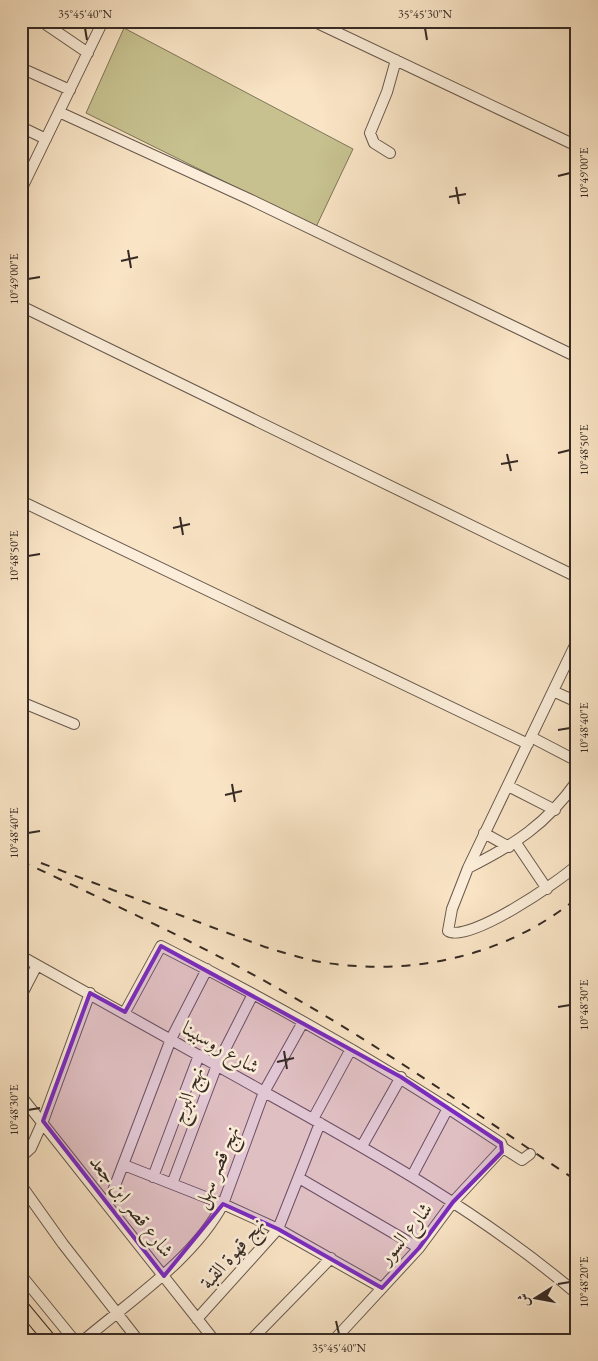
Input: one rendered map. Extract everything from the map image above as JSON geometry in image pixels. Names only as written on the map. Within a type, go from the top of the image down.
[{"type":"main road","points":[[21,1305],[50,1340]]},
{"type":"main road","points":[[21,1325],[33,1340]]},
{"type":"street","points":[[41,21],[88,54]]},
{"type":"street","points":[[21,190],[103,21]]},
{"type":"street","points":[[314,21],[577,146]]},
{"type":"street","points":[[390,152],[374,143],[370,134],[387,92],[396,60]]},
{"type":"street","points":[[21,68],[70,90]]},
{"type":"street","points":[[59,112],[249,199],[577,357]]},
{"type":"street","points":[[21,127],[46,139]]},
{"type":"street","points":[[21,306],[577,577]]},
{"type":"street","points":[[21,501],[529,740],[577,760]]},
{"type":"street","points":[[577,641],[468,868],[452,909],[448,928],[450,933],[487,923],[547,890],[577,865]]},
{"type":"street","points":[[553,691],[577,702]]},
{"type":"street","points":[[21,702],[74,724]]},
{"type":"street","points":[[468,868],[512,845],[555,810],[577,781]]},
{"type":"street","points":[[508,786],[555,810]]},
{"type":"street","points":[[484,833],[512,845],[547,890]]},
{"type":"street","points":[[124,1012],[160,946],[253,994],[401,1077],[501,1143],[503,1148],[522,1160],[530,1154]]},
{"type":"street","name":"شارع روسبينا","points":[[21,956],[172,1039],[412,1176],[494,1228],[577,1294]]},
{"type":"street","points":[[21,996],[37,965]]},
{"type":"street","points":[[108,1204],[172,1039],[207,969]]},
{"type":"street","points":[[21,1157],[31,1148],[43,1121],[90,993]]},
{"type":"street","name":"نهج البرج","points":[[172,1184],[217,1065],[253,994]]},
{"type":"street","name":"نهج قصر سهل","points":[[84,1340],[164,1276],[216,1217],[224,1204],[264,1092],[303,1022]]},
{"type":"street","name":"نهج قهوة القبة","points":[[197,1319],[278,1229],[299,1178],[317,1121],[351,1049]]},
{"type":"street","points":[[152,1176],[199,1055]]},
{"type":"street","points":[[362,1146],[401,1077]]},
{"type":"street","name":"شارع قصر ابن جعد","points":[[21,1096],[43,1121],[214,1340]]},
{"type":"street","points":[[412,1176],[448,1108]]},
{"type":"street","name":"شارع السور","points":[[334,1340],[419,1248],[453,1202],[503,1148]]},
{"type":"street","points":[[124,1165],[224,1204],[278,1229],[382,1288]]},
{"type":"street","points":[[299,1178],[419,1248]]},
{"type":"street","points":[[21,1185],[63,1244],[138,1340]]},
{"type":"street","points":[[251,1340],[331,1258]]},
{"type":"street","points":[[21,1276],[74,1340]]},
{"type":"highlighted area","points":[[161,946],[401,1077],[501,1143],[502,1152],[453,1202],[419,1248],[382,1288],[278,1229],[223,1204],[164,1276],[43,1121],[90,993],[125,1012]]},
{"type":"shaded area","points":[[124,28],[353,149],[316,227],[86,113]]},
{"type":"railway","points":[[21,861],[189,941],[288,994],[398,1061],[577,1181]]},
{"type":"railway","points":[[41,863],[265,947],[319,962],[360,966],[427,963],[459,957],[491,947],[521,934],[550,918],[577,898]]}]
